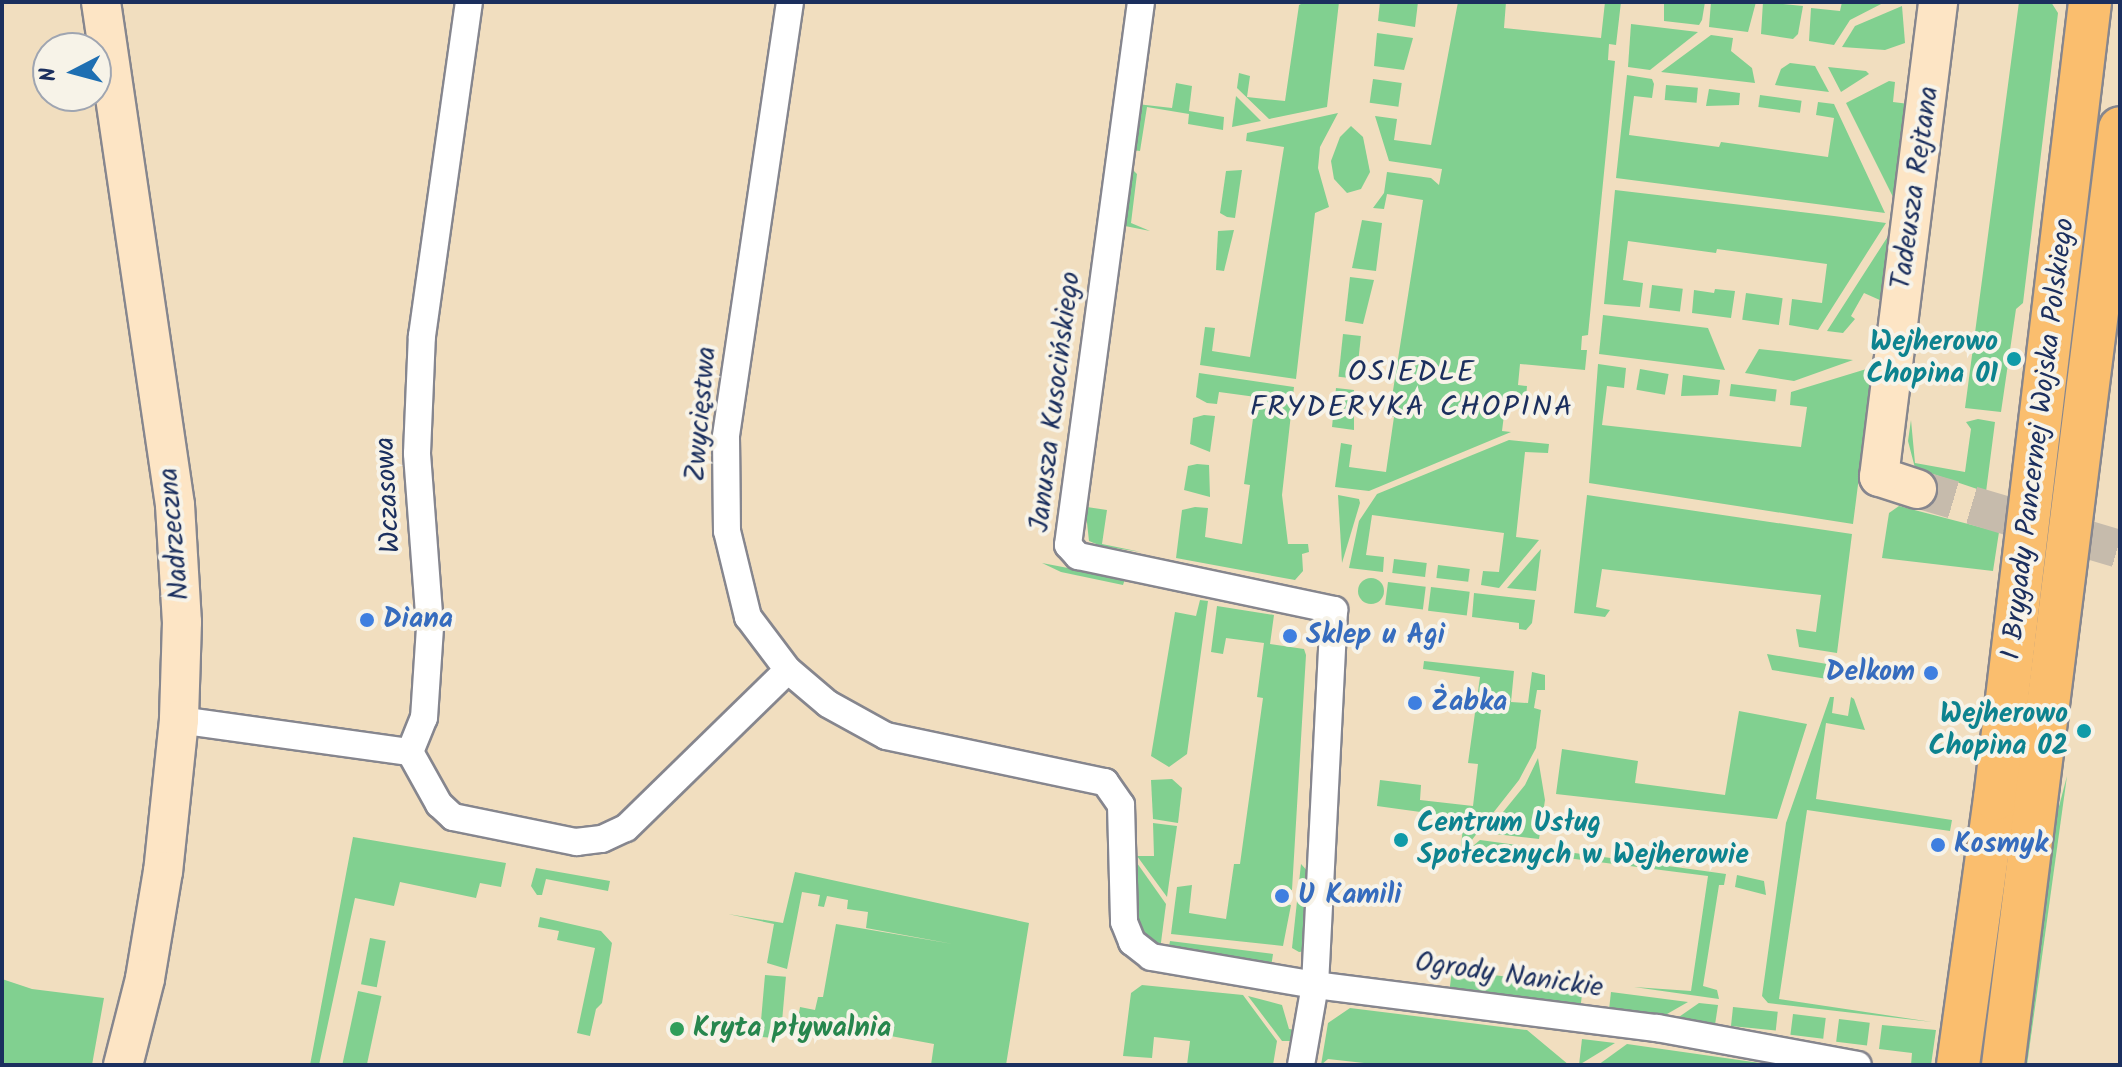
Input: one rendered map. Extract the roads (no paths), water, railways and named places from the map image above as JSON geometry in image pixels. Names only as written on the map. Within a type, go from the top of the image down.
[{"type":"main road","name":"Nadrzeczna","points":[[101,2],[175,505],[182,622],[179,720],[145,979],[123,1065]]},
{"type":"main road","name":"Tadeusza Rejtana","points":[[1917,489],[1879,477],[1938,2]]},
{"type":"main road","name":"I Brygady Pancernej Wojska Polskiego","points":[[1958,1065],[1999,770],[2090,2]]},
{"type":"main road","name":"I Brygady Pancernej Wojska Polskiego","points":[[2003,1065],[2120,128]]},
{"type":"street","name":"Wczasowa","points":[[410,752],[424,718],[430,682],[417,453],[422,336],[469,2]]},
{"type":"street","name":"Zwycięstwa","points":[[790,2],[726,437],[727,531],[748,617],[788,670],[828,704],[886,736],[1105,782],[1121,805],[1124,922],[1132,942],[1151,957]]},
{"type":"street","name":"Janusza Kusocińskiego","points":[[1141,2],[1068,545],[1078,556],[1334,610],[1315,985]]},
{"type":"street","points":[[179,720],[410,752],[439,804],[453,817],[576,842],[602,839],[626,828],[788,670]]},
{"type":"street","name":"Ogrody Nanickie","points":[[1151,957],[1315,985],[1657,1028],[1858,1065]]},
{"type":"street","points":[[1301,1065],[1315,985]]},
{"type":"tunnel","points":[[1917,489],[2120,549]]},
{"type":"place","name":"Wejherowo Chopina 01","points":[[2014,359]]},
{"type":"place","name":"Diana","points":[[367,620]]},
{"type":"place","name":"Sklep u Agi","points":[[1290,636]]},
{"type":"place","name":"Delkom","points":[[1931,673]]},
{"type":"place","name":"Żabka","points":[[1415,703]]},
{"type":"place","name":"Wejherowo Chopina 02","points":[[2084,731]]},
{"type":"place","name":"Centrum Usług Społecznych w Wejherowie","points":[[1401,840]]},
{"type":"place","name":"Kosmyk","points":[[1938,845]]},
{"type":"place","name":"U Kamili","points":[[1282,896]]},
{"type":"place","name":"Kryta pływalnia","points":[[677,1029]]},
{"type":"district","name":"OSIEDLE FRYDERYKA CHOPINA","points":[[1412,390]]}]
